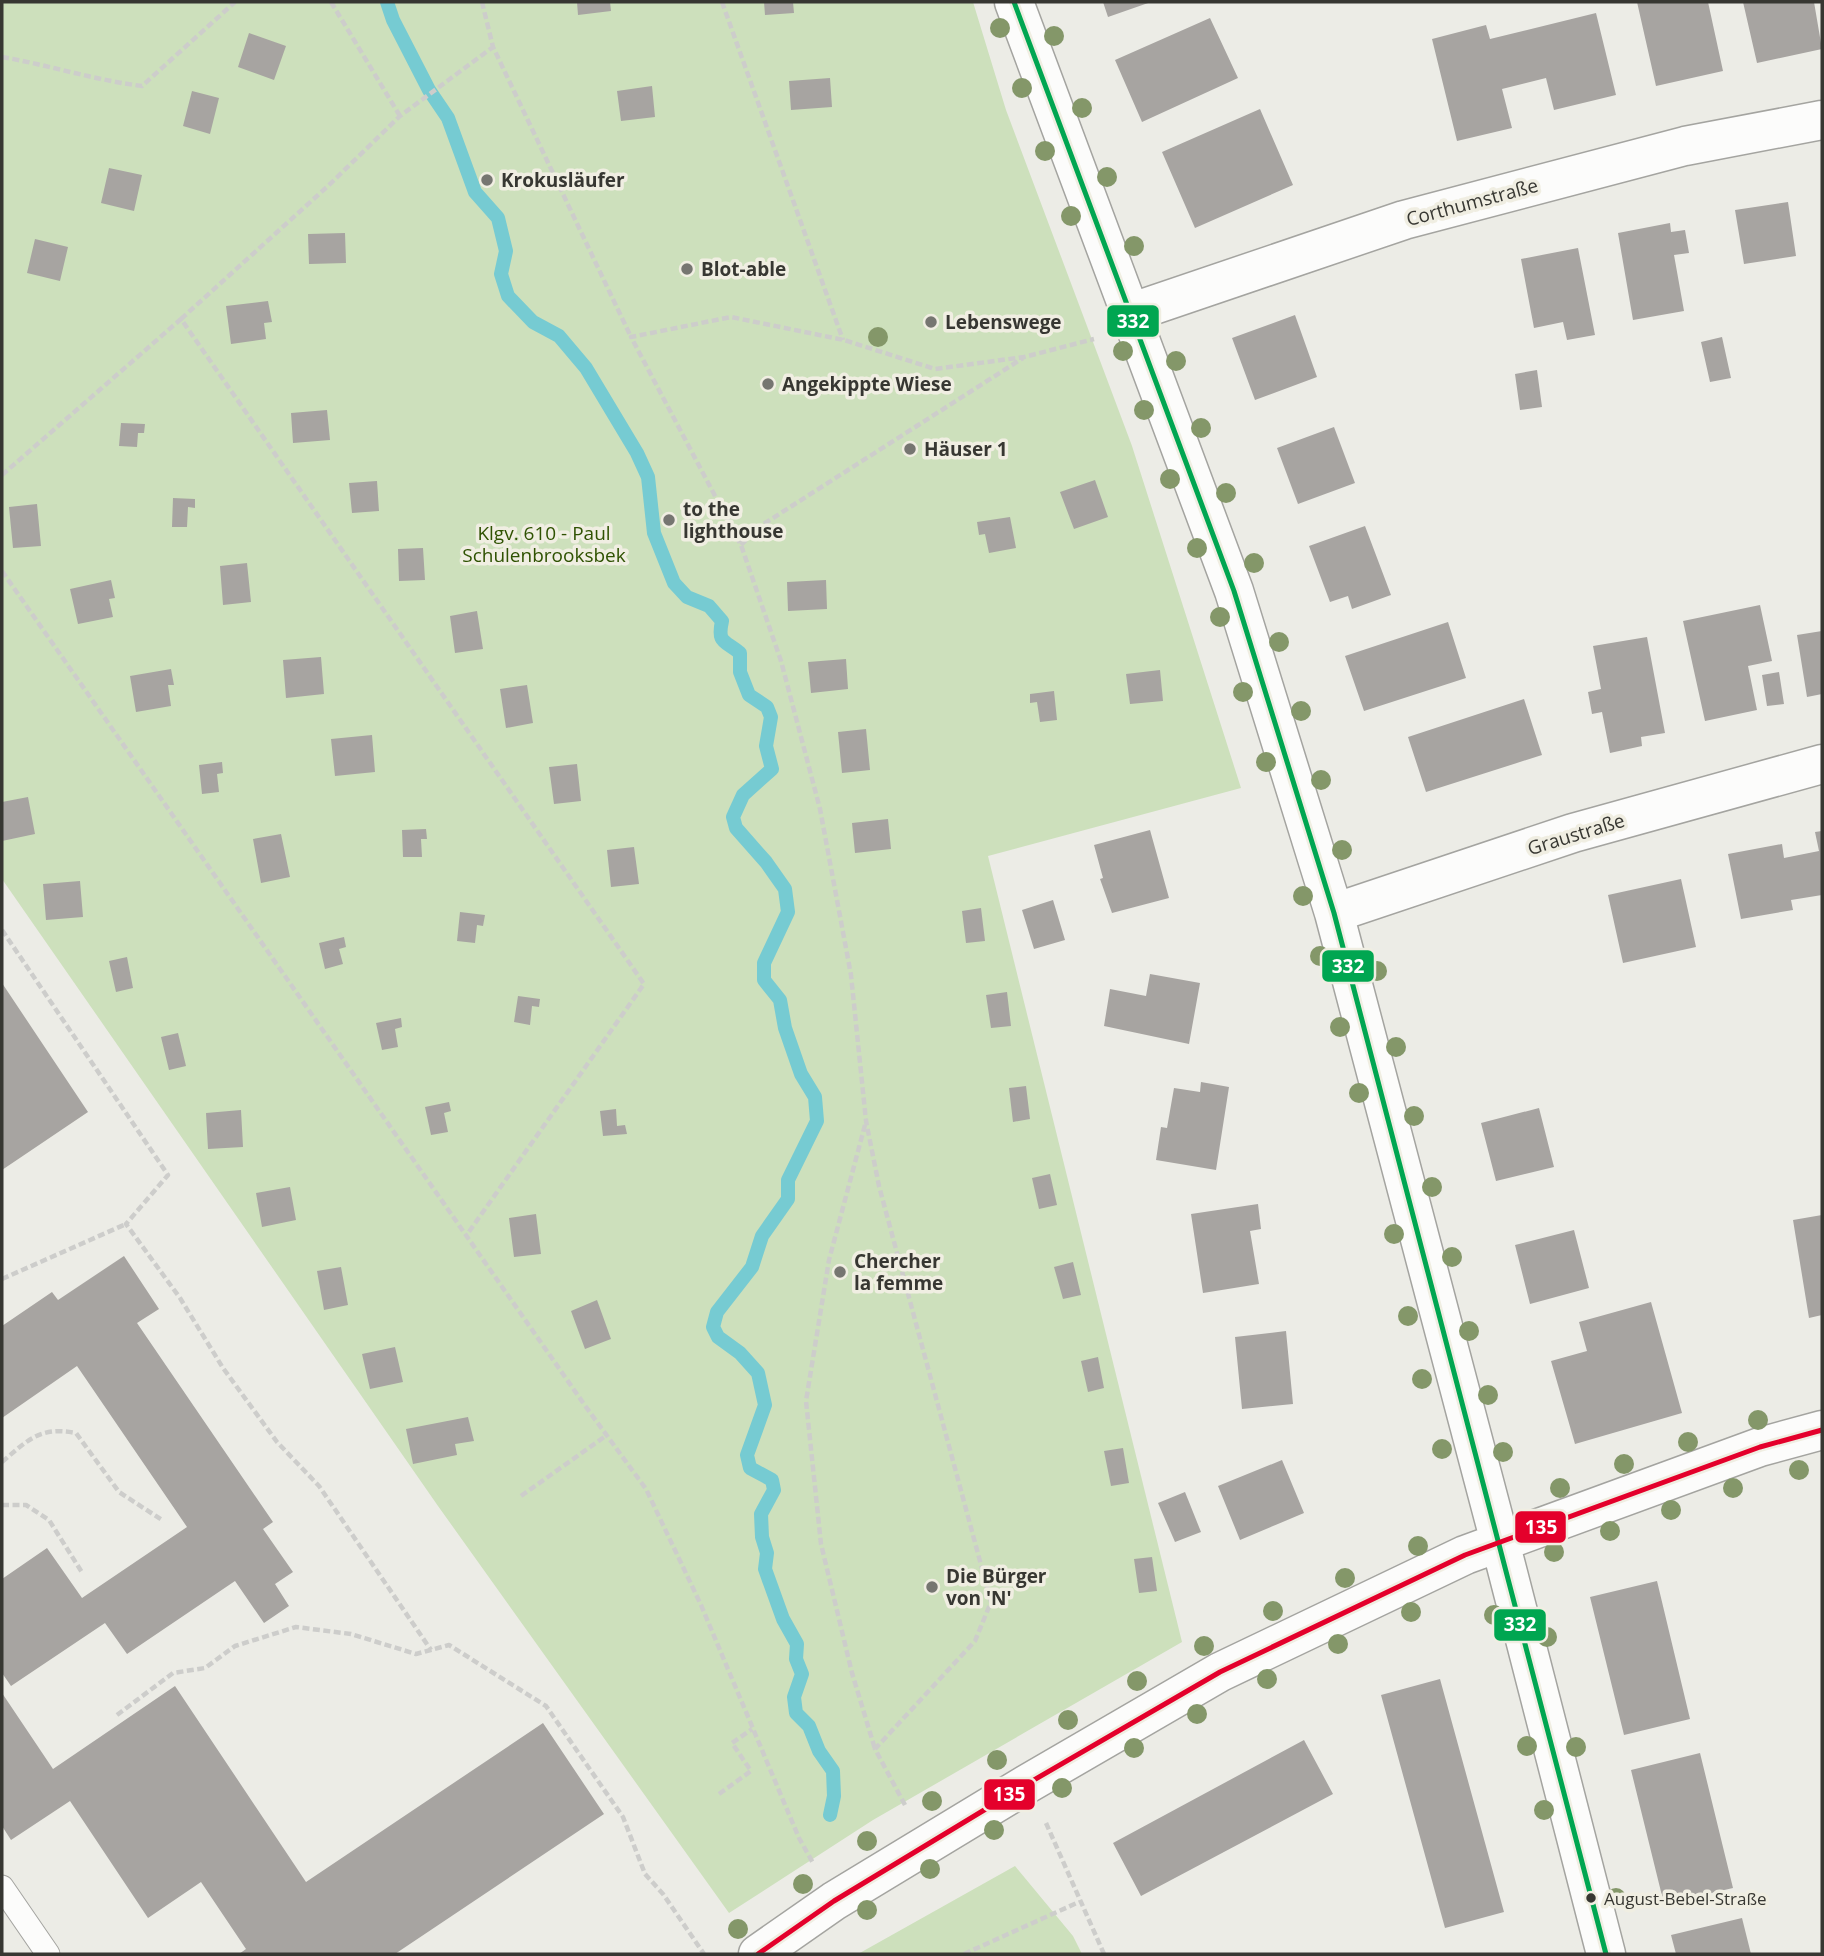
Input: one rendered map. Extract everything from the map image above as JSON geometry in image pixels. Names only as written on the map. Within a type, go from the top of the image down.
[{"type":"street","points":[[1014,2],[1234,591],[1334,913],[1606,1954]]},
{"type":"street","name":"Corthumstraße","points":[[1133,321],[1404,220],[1685,146],[1822,120]]},
{"type":"street","name":"Graustraße","points":[[1334,913],[1573,833],[1822,764]]},
{"type":"street","points":[[758,1954],[834,1901],[1027,1784],[1220,1672],[1465,1555],[1760,1447],[1822,1430]]},
{"type":"lane","points":[[2,1887],[48,1954]]},
{"type":"path","points":[[2,57],[106,82],[142,86],[236,2]]},
{"type":"path","points":[[331,2],[400,116]]},
{"type":"path","points":[[482,2],[493,47],[631,337],[741,545],[781,661],[820,809],[851,975],[866,1121],[878,1186],[990,1602],[975,1641],[875,1749]]},
{"type":"path","points":[[722,2],[844,340]]},
{"type":"path","points":[[2,475],[181,319],[328,186],[400,116],[493,47]]},
{"type":"path","points":[[631,337],[731,317],[844,340],[936,369],[1024,357],[1133,321]]},
{"type":"path","points":[[181,319],[644,984],[466,1236]]},
{"type":"path","points":[[741,545],[759,527],[1024,357]]},
{"type":"path","points":[[2,571],[646,1489],[701,1605],[799,1838],[834,1901]]},
{"type":"path","points":[[2,930],[169,1175],[126,1224],[2,1279]]},
{"type":"path","points":[[866,1121],[829,1260],[806,1401],[821,1544],[852,1673],[875,1749],[903,1806]]},
{"type":"path","points":[[126,1224],[180,1298],[223,1368],[277,1442],[318,1486],[431,1650]]},
{"type":"path","points":[[2,1462],[29,1439],[56,1429],[76,1433],[119,1492],[162,1520]]},
{"type":"path","points":[[521,1496],[607,1435]]},
{"type":"path","points":[[2,1505],[26,1506],[50,1520],[83,1574]]},
{"type":"path","points":[[117,1715],[173,1673],[205,1668],[235,1646],[296,1627],[351,1634],[416,1654],[449,1645],[546,1706],[623,1816],[645,1874],[663,1894],[704,1954]]},
{"type":"path","points":[[719,1794],[751,1771],[732,1743],[752,1728]]},
{"type":"path","points":[[1027,1784],[1104,1954]]},
{"type":"path","points":[[964,1954],[1079,1902]]},
{"type":"green space","name":"Klgv. 610 - Paul Schulenbrooksbek","points":[[2,2],[973,2],[1006,110],[1132,446],[1241,788],[988,856],[1182,1642],[873,1820],[729,1913],[438,1506],[2,879]]},
{"type":"green space","points":[[1015,1866],[1073,1936],[1082,1954],[858,1954]]},
{"type":"building","points":[[577,2],[610,2],[611,11],[578,15]]},
{"type":"building","points":[[764,2],[793,2],[794,13],[765,15]]},
{"type":"building","points":[[1103,2],[1151,2],[1108,17]]},
{"type":"building","points":[[1637,2],[1708,2],[1723,71],[1656,86]]},
{"type":"building","points":[[1743,2],[1814,2],[1822,49],[1757,63]]},
{"type":"building","points":[[1596,13],[1616,95],[1554,110],[1546,78],[1502,89],[1512,128],[1457,141],[1432,39],[1486,25],[1490,39]]},
{"type":"building","points":[[1210,18],[1238,78],[1142,122],[1115,60]]},
{"type":"building","points":[[249,33],[286,46],[274,80],[238,67]]},
{"type":"building","points":[[830,78],[832,107],[791,110],[789,81]]},
{"type":"building","points":[[652,86],[655,117],[621,121],[617,91]]},
{"type":"building","points":[[192,91],[219,98],[210,134],[183,126]]},
{"type":"building","points":[[1260,109],[1293,185],[1195,228],[1162,152]]},
{"type":"building","points":[[109,168],[142,175],[134,211],[101,203]]},
{"type":"building","points":[[1788,202],[1796,256],[1744,264],[1735,210]]},
{"type":"building","points":[[1670,223],[1671,232],[1685,230],[1689,253],[1674,255],[1684,311],[1633,320],[1618,233]]},
{"type":"building","points":[[345,233],[346,263],[309,264],[308,234]]},
{"type":"building","points":[[35,239],[68,247],[60,281],[27,273]]},
{"type":"building","points":[[1578,248],[1595,335],[1567,340],[1563,322],[1534,328],[1521,259]]},
{"type":"building","points":[[268,301],[272,322],[264,323],[266,339],[231,344],[226,306]]},
{"type":"building","points":[[1295,315],[1317,377],[1255,400],[1232,338]]},
{"type":"building","points":[[1722,337],[1731,378],[1710,382],[1701,342]]},
{"type":"building","points":[[1537,370],[1542,407],[1520,410],[1515,374]]},
{"type":"building","points":[[327,410],[330,440],[293,443],[291,413]]},
{"type":"building","points":[[121,423],[145,424],[144,433],[138,433],[137,447],[119,446]]},
{"type":"building","points":[[1334,427],[1355,483],[1298,504],[1277,448]]},
{"type":"building","points":[[1095,480],[1108,517],[1074,529],[1060,492]]},
{"type":"building","points":[[377,481],[379,511],[352,513],[349,483]]},
{"type":"building","points":[[173,498],[195,499],[195,508],[188,507],[187,527],[172,527]]},
{"type":"building","points":[[37,504],[41,546],[13,548],[9,507]]},
{"type":"building","points":[[1010,517],[1016,548],[989,553],[985,534],[979,535],[977,522]]},
{"type":"building","points":[[1365,526],[1391,595],[1352,609],[1348,596],[1330,602],[1309,546]]},
{"type":"building","points":[[423,548],[425,580],[399,581],[398,549]]},
{"type":"building","points":[[247,563],[251,602],[223,605],[220,566]]},
{"type":"building","points":[[111,580],[115,598],[109,599],[113,617],[78,624],[70,589]]},
{"type":"building","points":[[826,580],[827,609],[788,611],[787,582]]},
{"type":"building","points":[[1760,605],[1772,661],[1748,666],[1757,710],[1705,721],[1683,621]]},
{"type":"building","points":[[477,611],[483,649],[455,653],[450,616]]},
{"type":"building","points":[[1448,622],[1466,678],[1364,711],[1345,656]]},
{"type":"building","points":[[1822,631],[1822,694],[1807,697],[1797,635]]},
{"type":"building","points":[[1647,637],[1665,733],[1641,737],[1642,746],[1610,753],[1602,712],[1592,714],[1588,692],[1601,689],[1593,646]]},
{"type":"building","points":[[321,657],[324,694],[286,698],[283,660]]},
{"type":"building","points":[[846,659],[848,689],[811,693],[808,662]]},
{"type":"building","points":[[171,669],[174,685],[168,685],[171,706],[136,712],[130,676]]},
{"type":"building","points":[[1160,670],[1163,701],[1130,704],[1126,674]]},
{"type":"building","points":[[1779,672],[1784,704],[1767,706],[1762,675]]},
{"type":"building","points":[[527,685],[533,723],[506,728],[500,689]]},
{"type":"building","points":[[1054,691],[1057,720],[1040,722],[1037,702],[1030,703],[1030,694]]},
{"type":"building","points":[[1524,699],[1542,755],[1426,792],[1408,737]]},
{"type":"building","points":[[866,729],[870,770],[842,773],[838,732]]},
{"type":"building","points":[[372,735],[375,772],[335,776],[331,739]]},
{"type":"building","points":[[222,762],[223,773],[217,774],[219,792],[202,794],[199,765]]},
{"type":"building","points":[[577,764],[581,801],[554,804],[549,767]]},
{"type":"building","points":[[28,797],[35,834],[2,841],[2,802]]},
{"type":"building","points":[[888,819],[891,849],[855,853],[852,823]]},
{"type":"building","points":[[426,829],[427,839],[421,839],[422,857],[403,857],[402,830]]},
{"type":"building","points":[[1150,830],[1169,898],[1112,913],[1100,879],[1103,878],[1094,845]]},
{"type":"building","points":[[1822,831],[1822,895],[1791,900],[1793,910],[1741,919],[1728,854],[1782,844],[1784,858],[1819,851],[1815,832]]},
{"type":"building","points":[[281,834],[290,877],[261,883],[253,839]]},
{"type":"building","points":[[634,847],[639,884],[611,887],[607,850]]},
{"type":"building","points":[[1681,879],[1696,947],[1623,963],[1608,895]]},
{"type":"building","points":[[80,881],[83,917],[46,920],[43,884]]},
{"type":"building","points":[[1053,900],[1065,940],[1034,949],[1022,910]]},
{"type":"building","points":[[981,908],[985,941],[966,943],[962,911]]},
{"type":"building","points":[[460,912],[485,915],[483,926],[477,925],[475,943],[457,941]]},
{"type":"building","points":[[344,937],[346,947],[339,949],[343,964],[325,969],[319,943]]},
{"type":"building","points":[[127,957],[133,988],[116,992],[109,961]]},
{"type":"building","points":[[1150,974],[1200,983],[1189,1044],[1104,1026],[1110,989],[1146,996]]},
{"type":"building","points":[[2,983],[88,1112],[2,1170]]},
{"type":"building","points":[[1007,992],[1011,1026],[991,1028],[986,995]]},
{"type":"building","points":[[518,996],[540,999],[539,1007],[532,1006],[530,1025],[514,1022]]},
{"type":"building","points":[[401,1018],[402,1027],[395,1029],[398,1047],[382,1050],[376,1023]]},
{"type":"building","points":[[178,1033],[186,1066],[169,1070],[161,1037]]},
{"type":"building","points":[[1201,1082],[1229,1087],[1216,1170],[1156,1160],[1161,1127],[1167,1128],[1174,1088],[1200,1092]]},
{"type":"building","points":[[1026,1086],[1030,1119],[1013,1122],[1009,1088]]},
{"type":"building","points":[[449,1102],[451,1111],[444,1113],[448,1132],[431,1135],[425,1107]]},
{"type":"building","points":[[1539,1108],[1554,1167],[1496,1181],[1481,1123]]},
{"type":"building","points":[[616,1109],[617,1126],[625,1125],[627,1134],[603,1136],[600,1111]]},
{"type":"building","points":[[241,1110],[243,1147],[208,1149],[206,1113]]},
{"type":"building","points":[[1050,1174],[1057,1205],[1039,1209],[1032,1178]]},
{"type":"building","points":[[290,1187],[296,1220],[262,1227],[256,1193]]},
{"type":"building","points":[[1258,1204],[1261,1229],[1250,1231],[1259,1284],[1203,1293],[1191,1214]]},
{"type":"building","points":[[536,1214],[541,1254],[514,1257],[509,1218]]},
{"type":"building","points":[[1822,1215],[1822,1315],[1809,1318],[1793,1220]]},
{"type":"building","points":[[1574,1230],[1589,1288],[1530,1304],[1515,1245]]},
{"type":"building","points":[[124,1256],[159,1309],[137,1323],[273,1522],[263,1529],[293,1572],[275,1584],[289,1606],[264,1623],[235,1581],[127,1654],[105,1623],[11,1686],[2,1673],[2,1579],[47,1548],[82,1598],[187,1527],[77,1366],[2,1418],[2,1326],[52,1292],[58,1300]]},
{"type":"building","points":[[1073,1262],[1081,1295],[1063,1299],[1054,1267]]},
{"type":"building","points":[[341,1267],[348,1305],[324,1310],[317,1271]]},
{"type":"building","points":[[597,1300],[611,1339],[585,1349],[571,1311]]},
{"type":"building","points":[[1651,1302],[1682,1413],[1575,1444],[1551,1361],[1587,1351],[1579,1322]]},
{"type":"building","points":[[1286,1331],[1293,1404],[1242,1409],[1235,1337]]},
{"type":"building","points":[[395,1347],[403,1382],[370,1389],[362,1354]]},
{"type":"building","points":[[1098,1357],[1104,1388],[1088,1392],[1081,1361]]},
{"type":"building","points":[[468,1417],[474,1441],[455,1444],[457,1455],[413,1464],[406,1429]]},
{"type":"building","points":[[1123,1448],[1129,1483],[1111,1486],[1104,1451]]},
{"type":"building","points":[[1282,1460],[1304,1513],[1240,1540],[1218,1486]]},
{"type":"building","points":[[1185,1492],[1201,1532],[1175,1542],[1158,1503]]},
{"type":"building","points":[[1152,1557],[1157,1591],[1139,1593],[1134,1559]]},
{"type":"building","points":[[1657,1581],[1690,1719],[1624,1735],[1590,1597]]},
{"type":"building","points":[[1440,1679],[1504,1912],[1445,1928],[1381,1695]]},
{"type":"building","points":[[175,1686],[306,1882],[543,1723],[604,1814],[395,1954],[239,1954],[246,1949],[201,1882],[148,1918],[70,1801],[11,1840],[2,1826],[2,1693],[53,1769]]},
{"type":"building","points":[[1304,1740],[1333,1794],[1141,1896],[1113,1843]]},
{"type":"building","points":[[1700,1753],[1733,1888],[1664,1904],[1631,1770]]},
{"type":"building","points":[[1742,1918],[1751,1954],[1676,1954],[1671,1935]]},
{"type":"waterway","points":[[387,2],[393,20],[429,90],[448,118],[475,192],[498,218],[506,251],[501,274],[508,296],[533,322],[559,336],[586,368],[637,453],[648,477],[654,533],[674,583],[687,597],[709,606],[722,621],[722,638],[740,653],[740,672],[749,695],[767,707],[771,717],[766,746],[772,769],[743,795],[733,817],[736,828],[785,889],[788,912],[764,963],[764,980],[780,1000],[785,1028],[801,1074],[815,1097],[817,1121],[788,1180],[788,1199],[762,1236],[752,1267],[717,1312],[713,1327],[718,1337],[740,1353],[758,1373],[765,1405],[747,1455],[750,1468],[772,1480],[774,1490],[761,1514],[762,1537],[767,1553],[765,1569],[783,1619],[797,1644],[796,1659],[802,1674],[794,1697],[796,1713],[809,1726],[819,1751],[833,1771],[834,1796],[830,1815]]},
{"type":"transit line","name":"332","points":[[1014,2],[1234,591],[1334,913],[1606,1954]]},
{"type":"transit line","name":"135","points":[[758,1954],[834,1901],[1027,1784],[1220,1672],[1465,1555],[1760,1447],[1822,1430]]},
{"type":"place","name":"Krokusläufer","points":[[487,180]]},
{"type":"place","name":"Blot-able","points":[[687,269]]},
{"type":"place","name":"Lebenswege","points":[[931,322]]},
{"type":"place","name":"Angekippte Wiese","points":[[768,384]]},
{"type":"place","name":"Häuser 1","points":[[910,449]]},
{"type":"place","name":"to the lighthouse","points":[[669,520]]},
{"type":"place","name":"Chercher la femme","points":[[840,1272]]},
{"type":"place","name":"Die Bürger von 'N'","points":[[932,1587]]},
{"type":"place","name":"August-Bebel-Straße","points":[[1591,1898]]}]
